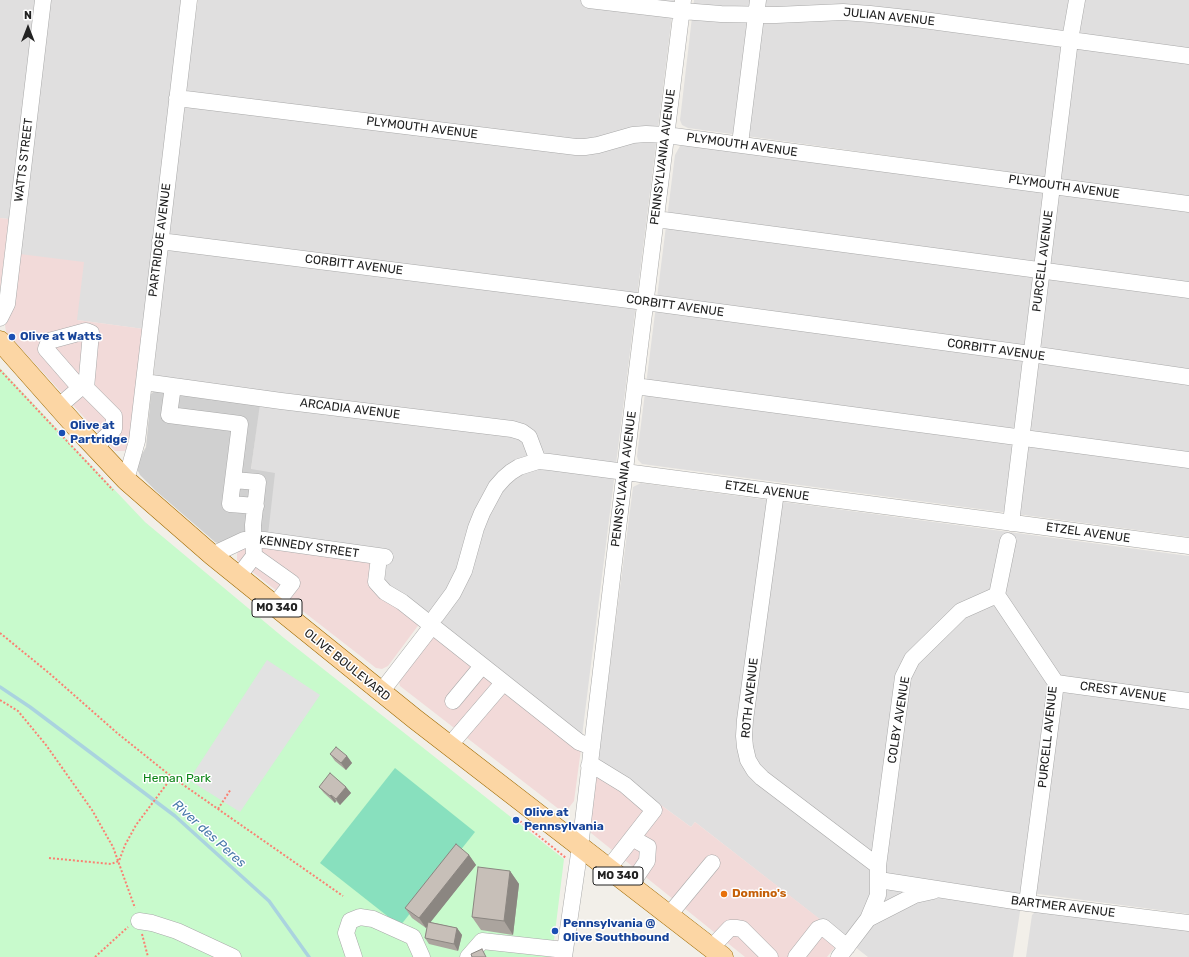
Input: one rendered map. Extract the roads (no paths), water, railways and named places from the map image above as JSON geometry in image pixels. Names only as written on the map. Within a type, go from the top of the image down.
[{"type":"main road","name":"OLIVE BOULEVARD","points":[[0,341],[126,480],[212,555],[449,746],[717,953]]},
{"type":"street","name":"WATTS STREET","points":[[0,318],[7,304],[43,0]]},
{"type":"street","name":"PARTRIDGE AVENUE","points":[[126,480],[137,441],[189,0]]},
{"type":"street","name":"JULIAN AVENUE","points":[[589,0],[682,6],[870,14],[1189,56]]},
{"type":"street","name":"PURCELL AVENUE","points":[[1011,522],[1070,40],[1077,0]]},
{"type":"street","name":"PENNSYLVANIA AVENUE","points":[[565,954],[580,847],[624,472],[682,6]]},
{"type":"street","points":[[740,144],[757,8]]},
{"type":"street","name":"PLYMOUTH AVENUE","points":[[177,98],[576,147],[598,145],[633,135],[666,135],[1189,204]]},
{"type":"street","points":[[656,219],[1189,290]]},
{"type":"street","name":"CORBITT AVENUE","points":[[160,240],[645,302],[1032,354],[1189,377]]},
{"type":"street","name":"ARCADIA AVENUE","points":[[144,382],[281,401],[512,429],[522,432],[529,437],[538,461]]},
{"type":"street","points":[[173,386],[169,415],[240,424],[230,504],[256,506]]},
{"type":"street","points":[[635,386],[1189,460]]},
{"type":"street","points":[[58,406],[83,388],[114,416],[114,428],[95,447]]},
{"type":"street","name":"ETZEL AVENUE","points":[[381,692],[434,621],[453,592],[464,570],[476,528],[482,513],[496,487],[504,478],[519,467],[538,461],[1189,546]]},
{"type":"street","points":[[233,480],[258,482],[253,524],[254,556],[238,577]]},
{"type":"street","name":"ROTH AVENUE","points":[[776,492],[745,720],[744,736],[748,760],[754,770],[762,778],[878,873]]},
{"type":"street","name":"KENNEDY STREET","points":[[212,555],[244,540],[264,540],[382,557],[376,582],[385,592],[434,621]]},
{"type":"street","points":[[997,595],[1008,541]]},
{"type":"street","points":[[254,556],[292,583],[274,606]]},
{"type":"street","name":"PURCELL AVENUE","points":[[997,595],[1056,683],[1028,903]]},
{"type":"street","name":"COLBY AVENUE","points":[[878,873],[904,678],[912,658],[961,611],[997,595]]},
{"type":"street","points":[[434,621],[482,666],[503,683],[579,742],[592,747]]},
{"type":"street","points":[[453,702],[482,666]]},
{"type":"street","points":[[449,746],[503,683]]},
{"type":"street","name":"CREST AVENUE","points":[[1056,683],[1189,701]]},
{"type":"street","points":[[589,766],[594,766],[625,786],[654,810],[608,869]]},
{"type":"street","points":[[630,886],[647,861],[648,847],[632,838]]},
{"type":"street","points":[[668,915],[712,863]]},
{"type":"street","name":"BARTMER AVENUE","points":[[843,952],[868,919],[878,895],[878,873],[938,890],[1189,923]]},
{"type":"street","name":"BARTMER AVENUE","points":[[868,919],[915,896],[938,890]]},
{"type":"street","points":[[354,957],[346,933],[350,921],[360,917],[373,919],[413,937],[422,957]]},
{"type":"street","points":[[139,921],[152,923],[177,931],[233,957]]},
{"type":"street","points":[[796,957],[818,929],[823,927],[843,952]]},
{"type":"street","points":[[717,953],[730,928],[736,928],[742,930],[770,957]]},
{"type":"street","points":[[468,957],[482,942],[565,954]]},
{"type":"waterway","name":"River des Peres","points":[[0,687],[30,707],[175,816],[269,901],[309,957]]},
{"type":"place","name":"Olive at Watts","points":[[12,337]]},
{"type":"place","name":"Olive at Partridge","points":[[62,433]]},
{"type":"place","name":"Olive at Pennsylvania","points":[[516,820]]},
{"type":"place","name":"Domino's","points":[[724,894]]},
{"type":"place","name":"Pennsylvania @ Olive Southbound","points":[[555,931]]},
{"type":"park label","name":"Heman Park","points":[[177,779]]}]
